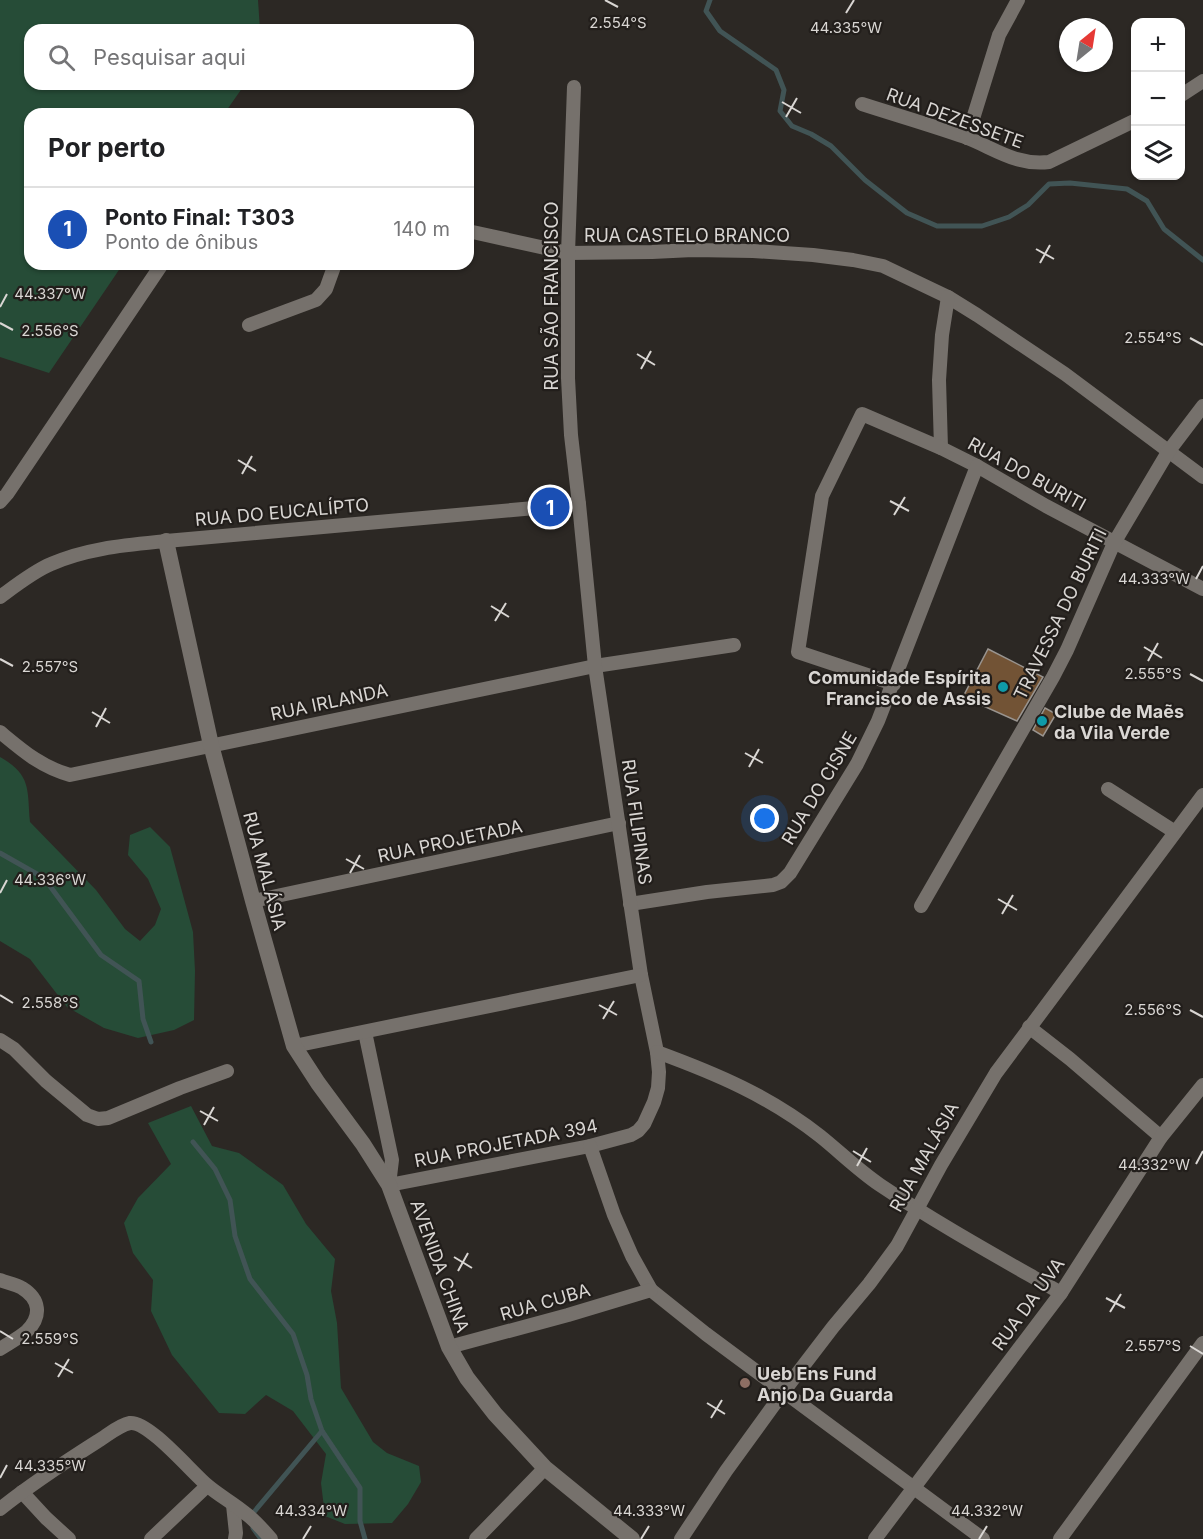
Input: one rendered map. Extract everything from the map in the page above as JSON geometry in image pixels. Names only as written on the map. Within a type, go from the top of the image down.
[{"type":"street","points":[[967,138],[999,35],[1018,0]]},
{"type":"street","points":[[1185,93],[1203,81]]},
{"type":"street","name":"RUA SÃO FRANCISCO","points":[[574,87],[568,253],[568,378],[571,435],[579,504]]},
{"type":"street","name":"RUA DEZESSETE","points":[[862,104],[967,138],[1024,162],[1037,163],[1049,162],[1131,122]]},
{"type":"street","name":"RUA CASTELO BRANCO","points":[[474,232],[568,253],[753,251],[843,258],[883,266],[948,297],[976,315],[1065,374],[1203,477]]},
{"type":"street","points":[[0,502],[158,270]]},
{"type":"street","points":[[249,325],[316,300],[326,289],[333,270]]},
{"type":"street","points":[[941,448],[939,380],[942,335],[948,297]]},
{"type":"street","name":"TRAVESSA DO BURITI","points":[[921,906],[1053,677],[1114,543],[1168,452],[1203,405]]},
{"type":"street","name":"RUA DO BURITI","points":[[894,684],[798,652],[822,496],[862,414],[977,466],[1046,506],[1203,589]]},
{"type":"street","name":"RUA DO CISNE","points":[[630,904],[773,885],[781,882],[790,873],[857,764],[878,721],[977,466]]},
{"type":"street","name":"RUA DO EUCALÍPTO","points":[[0,597],[49,564],[81,553],[166,541],[579,504]]},
{"type":"street","name":"RUA FILIPINAS","points":[[579,504],[595,666],[641,975],[659,1072],[654,1102],[644,1124],[631,1135]]},
{"type":"street","name":"RUA MALÁSIA","points":[[166,541],[211,745],[294,1046],[389,1185]]},
{"type":"street","name":"RUA IRLANDA","points":[[0,732],[30,757],[70,775],[595,666],[734,645]]},
{"type":"street","points":[[1108,789],[1176,832]]},
{"type":"street","name":"RUA MALÁSIA","points":[[681,1539],[726,1471],[784,1391],[897,1246],[941,1164],[996,1073],[1203,795]]},
{"type":"street","name":"RUA PROJETADA","points":[[253,901],[619,823]]},
{"type":"street","points":[[294,1046],[641,975]]},
{"type":"street","points":[[1029,1028],[1070,1059],[1161,1137]]},
{"type":"street","points":[[365,1032],[392,1160],[389,1185]]},
{"type":"street","points":[[0,1040],[14,1049],[46,1081],[87,1115],[98,1119],[108,1118],[227,1071]]},
{"type":"street","points":[[657,1052],[708,1071],[769,1101],[819,1135],[878,1183],[1061,1293]]},
{"type":"street","name":"RUA DA UVA","points":[[875,1539],[1061,1293],[1161,1137],[1203,1085]]},
{"type":"street","name":"RUA PROJETADA 394","points":[[389,1185],[590,1146],[631,1135]]},
{"type":"street","points":[[590,1146],[614,1215],[632,1256],[651,1290],[983,1539]]},
{"type":"street","name":"AVENIDA CHINA","points":[[389,1185],[449,1347],[467,1378],[495,1414],[545,1468],[632,1539]]},
{"type":"street","points":[[0,1281],[22,1288],[30,1294],[38,1310],[38,1316],[28,1330],[0,1349]]},
{"type":"street","name":"RUA CUBA","points":[[449,1347],[651,1290]]},
{"type":"street","points":[[1059,1539],[1203,1343]]},
{"type":"street","points":[[0,1509],[116,1430],[132,1423],[142,1426],[158,1438],[207,1485],[254,1520],[271,1539]]},
{"type":"street","points":[[476,1539],[545,1468]]},
{"type":"street","points":[[151,1539],[207,1485]]},
{"type":"street","points":[[22,1492],[69,1539]]},
{"type":"street","points":[[233,1505],[235,1539]]},
{"type":"green space","points":[[0,0],[258,0],[260,24],[24,24],[24,90],[241,90],[228,108],[24,108],[24,270],[119,270],[49,373],[0,357]]},
{"type":"green space","points":[[0,757],[18,770],[23,777],[28,792],[30,822],[96,890],[125,929],[140,941],[155,925],[161,909],[148,879],[128,855],[130,835],[150,827],[170,847],[193,932],[194,1020],[174,1030],[138,1038],[104,1028],[67,1007],[30,959],[0,941]]},
{"type":"green space","points":[[191,1106],[212,1146],[239,1153],[283,1185],[306,1224],[335,1259],[331,1291],[337,1323],[341,1388],[373,1442],[387,1453],[419,1466],[421,1482],[408,1504],[392,1523],[345,1524],[325,1516],[321,1483],[326,1454],[293,1411],[266,1395],[245,1414],[219,1413],[172,1355],[151,1311],[153,1280],[133,1253],[124,1223],[138,1198],[171,1164],[148,1123]]},
{"type":"building","name":"Comunidade Espírita Francisco de Assis","points":[[988,649],[1043,677],[1017,721],[963,697]]},
{"type":"building","name":"Clube de Maẽs da Vila Verde","points":[[1045,708],[1056,714],[1043,736],[1033,730]]},
{"type":"waterway","points":[[710,0],[706,11],[720,31],[776,70],[784,90],[780,111],[792,126],[831,146],[865,180],[907,213],[937,226],[982,226],[1009,217],[1028,205],[1049,184],[1070,183],[1127,189],[1147,201],[1164,229],[1203,260]]},
{"type":"waterway","points":[[0,853],[44,878],[101,955],[139,981],[143,1019],[151,1042]]},
{"type":"waterway","points":[[193,1142],[215,1169],[230,1200],[235,1236],[250,1279],[293,1334],[322,1431],[360,1488],[360,1521],[365,1539]]},
{"type":"waterway","points":[[254,1512],[322,1431]]},
{"type":"waterway","points":[[253,1528],[261,1539]]},
{"type":"place","name":"Ponto Final: T303","points":[[550,507]]},
{"type":"place","name":"Comunidade Espírita Francisco de Assis","points":[[1003,687]]},
{"type":"place","name":"Clube de Maẽs da Vila Verde","points":[[1042,721]]},
{"type":"place","name":"Ueb Ens Fund Anjo Da Guarda","points":[[745,1383]]}]
